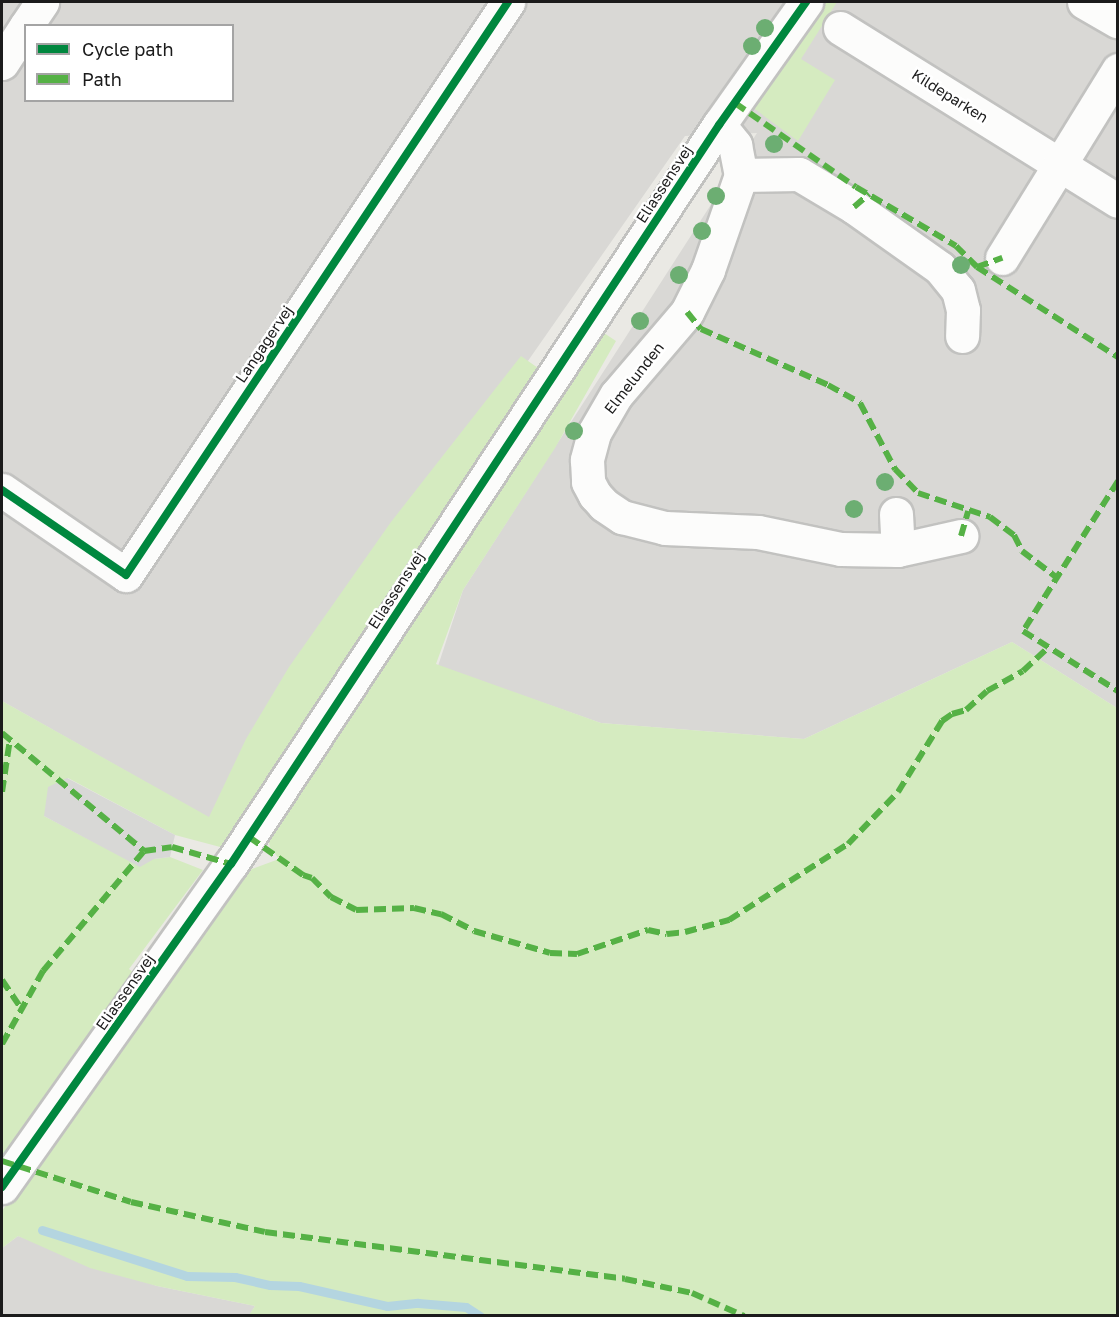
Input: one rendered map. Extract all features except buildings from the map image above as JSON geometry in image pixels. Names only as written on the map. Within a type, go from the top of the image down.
[{"type":"street","points":[[27,24],[42,2]]},
{"type":"street","name":"Langagervej","points":[[2,490],[126,575],[508,2]]},
{"type":"street","name":"Eliassensvej","points":[[2,1187],[231,864],[719,125],[806,2]]},
{"type":"street","points":[[1084,2],[1118,22]]},
{"type":"street","name":"Kildeparken","points":[[840,28],[1118,201]]},
{"type":"street","points":[[2,63],[24,29]]},
{"type":"street","points":[[1002,258],[1118,70]]},
{"type":"street","points":[[719,125],[735,145],[741,175],[799,174],[854,207],[940,268],[958,290],[963,310],[962,336]]},
{"type":"street","name":"Elmelunden","points":[[741,175],[708,270],[687,312],[616,395],[594,432],[587,460],[588,482],[604,505],[622,517],[665,528],[758,532],[841,549],[898,550],[961,536]]},
{"type":"street","points":[[896,514],[898,550]]},
{"type":"shaded area","points":[[2,2],[1117,2],[1117,708],[1012,642],[804,739],[601,723],[438,666],[463,590],[757,133],[685,136],[209,818],[2,701]]},
{"type":"shaded area","points":[[67,778],[175,835],[170,857],[154,859],[140,867],[44,816],[48,787]]},
{"type":"shaded area","points":[[18,1236],[157,1286],[255,1306],[249,1316],[2,1315],[2,1248]]},
{"type":"green space","points":[[825,2],[837,2],[801,59],[835,80],[798,141],[752,107]]},
{"type":"green space","points":[[598,329],[616,341],[555,448],[463,590],[436,664],[601,723],[804,739],[1012,642],[1117,708],[1117,1315],[249,1315],[255,1306],[157,1286],[90,1268],[18,1236],[2,1248],[2,1211],[16,1191],[2,1186],[2,701],[209,817],[246,739],[289,667],[391,522],[521,356],[538,368],[224,848],[175,835],[68,778],[44,816],[92,841],[154,859],[170,857],[203,870],[129,969],[158,994],[244,872],[279,859],[270,847],[268,838],[273,823]]},
{"type":"waterway","points":[[42,1230],[187,1276],[235,1277],[270,1285],[299,1286],[387,1306],[418,1303],[466,1307],[480,1316]]},
{"type":"marked path","points":[[735,103],[856,187],[956,246],[977,267],[1118,357]]},
{"type":"marked path","points":[[854,207],[869,194]]},
{"type":"marked path","points":[[977,267],[1002,258]]},
{"type":"marked path","points":[[687,312],[701,329],[828,385],[860,403],[895,469],[918,493],[990,517],[1014,535],[1022,551],[1056,577]]},
{"type":"marked path","points":[[1118,481],[1023,631],[1118,691]]},
{"type":"marked path","points":[[961,536],[968,511]]},
{"type":"marked path","points":[[249,837],[303,875],[312,878],[331,897],[356,910],[414,908],[441,914],[474,931],[550,953],[577,954],[648,930],[667,934],[685,932],[729,920],[848,844],[898,792],[942,721],[952,714],[966,710],[987,691],[1023,671],[1049,647]]},
{"type":"marked path","points":[[2,733],[144,851]]},
{"type":"marked path","points":[[2,792],[10,739]]},
{"type":"marked path","points":[[2,1044],[43,971],[144,851],[172,847],[231,864]]},
{"type":"marked path","points":[[2,980],[21,1008]]},
{"type":"marked path","points":[[2,1161],[131,1202],[265,1232],[625,1279],[692,1293],[744,1316]]},
{"type":"cycle path","points":[[2,490],[126,575],[508,2]]},
{"type":"cycle path","points":[[2,1187],[231,864],[719,125],[806,2]]}]
